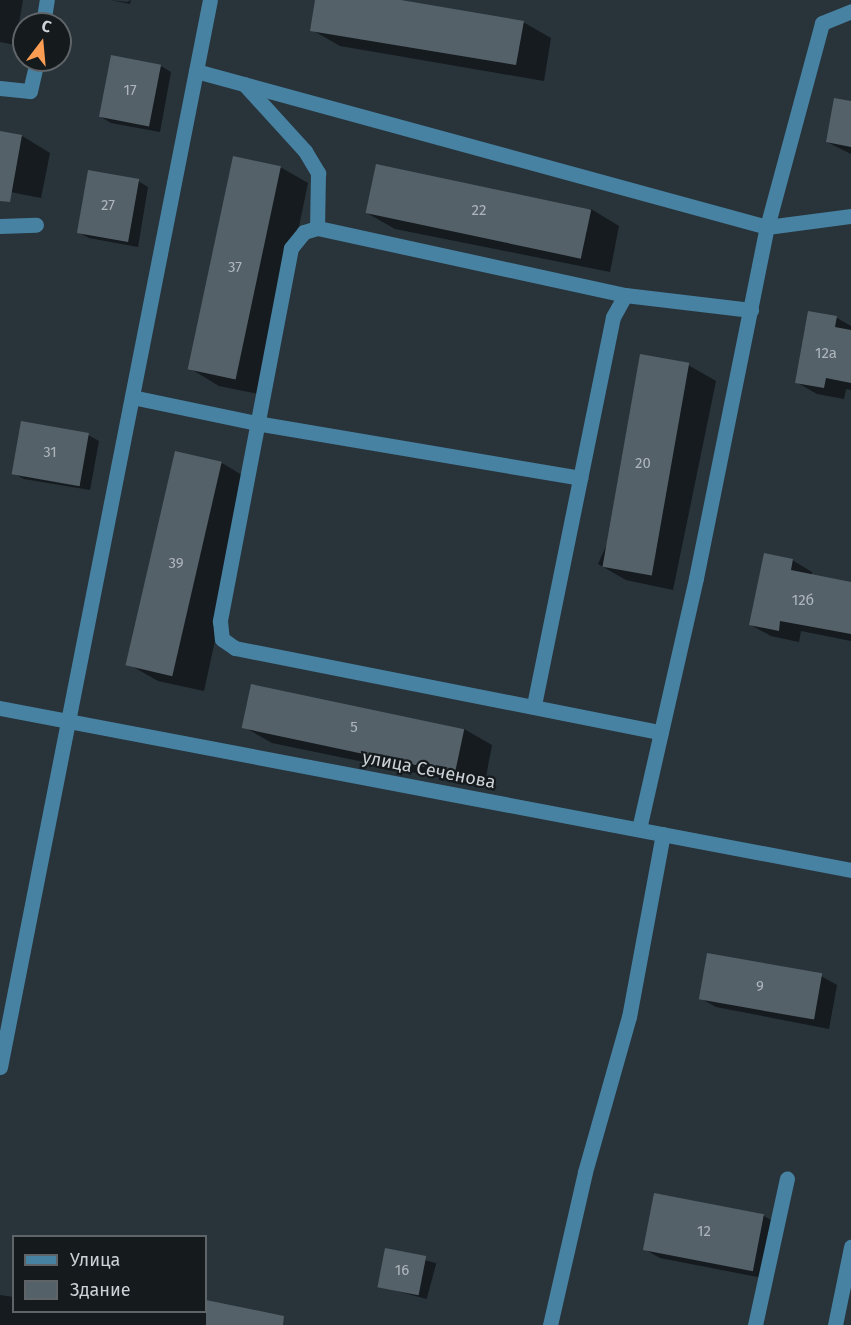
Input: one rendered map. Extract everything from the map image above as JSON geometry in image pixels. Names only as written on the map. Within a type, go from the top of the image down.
[{"type":"lane","points":[[0,1067],[210,0]]},
{"type":"lane","points":[[639,830],[767,227],[822,23],[851,11]]},
{"type":"lane","points":[[196,71],[767,227],[851,216]]},
{"type":"lane","points":[[0,88],[30,91],[34,72]]},
{"type":"lane","points":[[244,84],[305,151],[318,173],[317,228]]},
{"type":"lane","points":[[0,226],[36,225]]},
{"type":"lane","points":[[661,732],[534,705],[235,648],[222,639],[220,621],[291,248],[304,232],[317,228],[625,296],[751,310]]},
{"type":"lane","points":[[534,705],[613,317],[625,296]]},
{"type":"lane","points":[[132,397],[256,423],[580,478]]},
{"type":"lane","name":"улица Сеченова","points":[[0,708],[851,870]]},
{"type":"lane","points":[[550,1325],[585,1172],[629,1017],[663,834]]},
{"type":"lane","points":[[755,1325],[787,1178]]},
{"type":"lane","points":[[835,1325],[845,1303],[851,1247]]},
{"type":"building","points":[[315,0],[401,0],[524,21],[516,65],[310,31]]},
{"type":"building","points":[[111,55],[161,65],[149,127],[99,117]]},
{"type":"building","points":[[834,98],[851,101],[851,147],[826,142]]},
{"type":"building","points":[[0,131],[22,135],[10,202],[0,201]]},
{"type":"building","points":[[233,156],[281,166],[236,379],[188,369]]},
{"type":"building","points":[[376,164],[591,210],[581,259],[366,213]]},
{"type":"building","points":[[88,170],[139,179],[128,242],[77,233]]},
{"type":"building","points":[[808,311],[837,316],[835,327],[851,330],[851,383],[826,378],[824,388],[795,383]]},
{"type":"building","points":[[640,354],[689,363],[652,575],[602,567]]},
{"type":"building","points":[[21,421],[89,433],[80,486],[12,474]]},
{"type":"building","points":[[175,451],[222,462],[172,676],[126,665]]},
{"type":"building","points":[[764,553],[793,559],[791,570],[851,582],[851,634],[780,621],[779,631],[749,625]]},
{"type":"building","points":[[251,684],[464,729],[455,773],[242,728]]},
{"type":"building","points":[[707,953],[822,973],[814,1020],[699,999]]},
{"type":"building","points":[[654,1193],[764,1214],[753,1271],[643,1250]]},
{"type":"building","points":[[385,1248],[426,1256],[419,1295],[377,1287]]},
{"type":"building","points":[[207,1300],[284,1316],[283,1325],[206,1325]]}]
